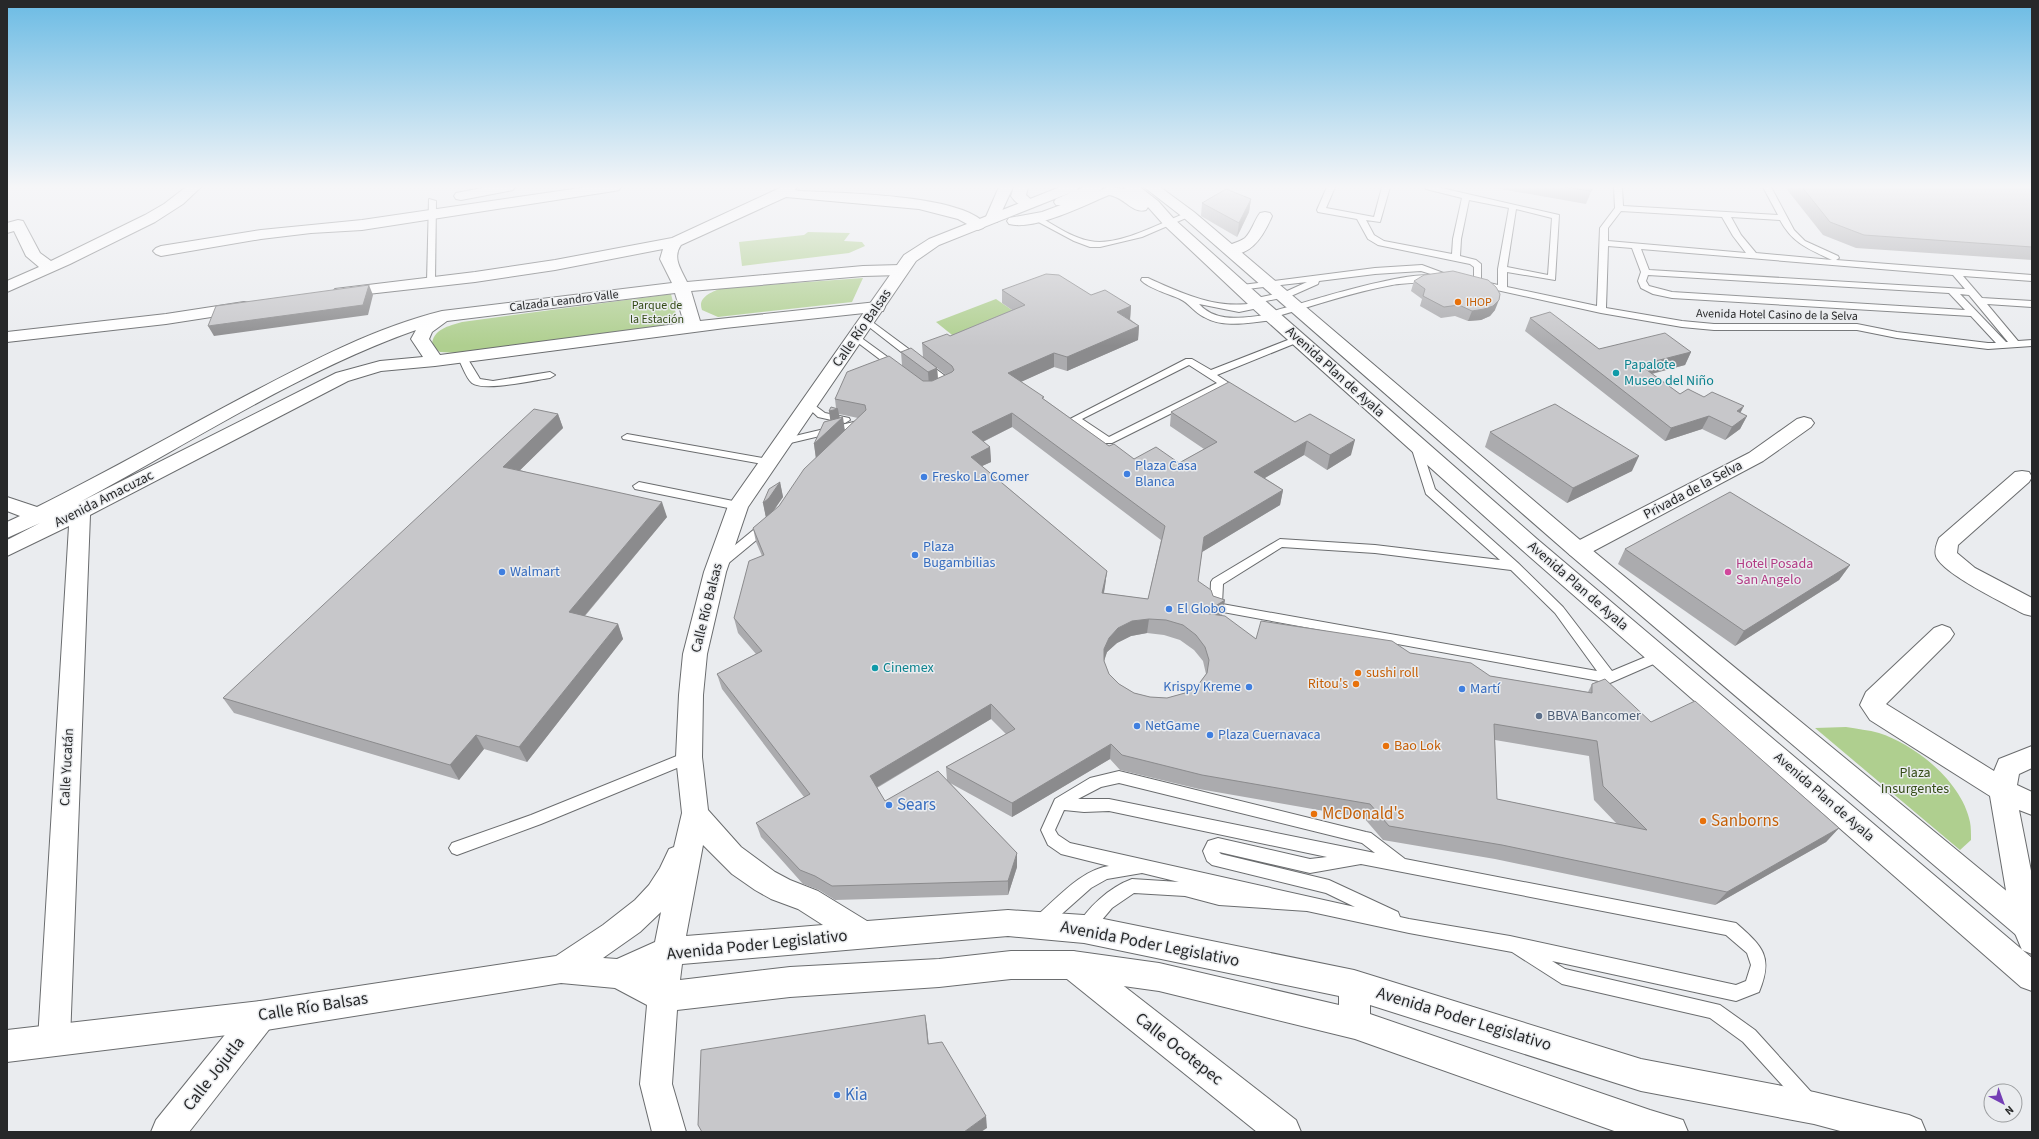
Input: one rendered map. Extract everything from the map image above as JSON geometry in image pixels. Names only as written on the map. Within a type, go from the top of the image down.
[{"type":"street","points":[[26,240],[34,256],[50,268]]},
{"type":"street","points":[[7,287],[106,240]]},
{"type":"street","points":[[161,251],[223,240]]},
{"type":"street","points":[[327,294],[431,282],[555,265],[680,240]]},
{"type":"street","name":"Calzada Leandro Valle","points":[[901,270],[910,258],[925,247],[941,240]]},
{"type":"street","name":"Calzada Leandro Valle","points":[[330,359],[385,333],[443,316],[682,288],[863,271],[901,270],[929,254],[965,240]]},
{"type":"street","name":"Avenida Plan de Ayala","points":[[1189,240],[1242,288],[1273,304],[1578,550],[2030,932]]},
{"type":"street","points":[[1203,240],[1212,246],[1230,250],[1239,248],[1252,240]]},
{"type":"street","name":"Avenida Plan de Ayala","points":[[1218,240],[1230,250],[1298,338],[1415,443],[2032,978]]},
{"type":"street","points":[[676,242],[670,250],[668,259],[682,288],[694,328]]},
{"type":"street","name":"Calle Río Balsas","points":[[670,1132],[656,1084],[663,997],[668,951],[694,813],[689,757],[691,695],[695,654],[717,566],[738,506],[867,322],[901,270]]},
{"type":"street","points":[[7,337],[166,319],[258,305]]},
{"type":"street","points":[[443,316],[425,329],[420,339],[424,347],[435,361],[694,328],[867,322]]},
{"type":"street","name":"Avenida Amacuzac","points":[[7,549],[183,438],[330,359]]},
{"type":"street","name":"Avenida Amacuzac","points":[[67,512],[202,448],[342,377],[380,366],[435,361]]},
{"type":"street","points":[[214,421],[232,433]]},
{"type":"street","name":"Privada de la Selva","points":[[1578,550],[1756,457],[1804,424]]},
{"type":"street","points":[[183,438],[202,448]]},
{"type":"street","points":[[2022,477],[1946,543],[1946,556],[1967,573],[2032,608]]},
{"type":"street","points":[[7,504],[38,515],[67,512]]},
{"type":"street","name":"Calle Yucatán","points":[[54,1040],[67,512]]},
{"type":"street","name":"Avenida Amacuzac","points":[[7,531],[38,515]]},
{"type":"street","points":[[1942,634],[1875,699],[1872,706],[1879,713],[2002,790],[2032,804]]},
{"type":"street","points":[[2030,932],[2002,790],[2008,767],[2032,756]]},
{"type":"street","points":[[694,813],[710,836],[728,854],[750,872],[778,888],[808,901],[862,934]]},
{"type":"street","points":[[562,969],[624,927],[656,899],[675,870],[694,813]]},
{"type":"street","name":"Avenida Poder Legislativo","points":[[618,974],[668,951],[1008,923],[1084,928],[1354,985],[1642,1075],[1814,1108],[1909,1132]]},
{"type":"street","name":"Avenida Poder Legislativo","points":[[663,997],[790,982],[1011,966],[1074,965],[1159,977],[1355,1024],[1650,1127],[1671,1132]]},
{"type":"street","name":"Calle Ocotepec","points":[[1074,965],[1284,1132]]},
{"type":"street","name":"Calle Río Balsas","points":[[7,1046],[260,1016],[562,969],[618,974]]},
{"type":"street","points":[[618,974],[663,997]]},
{"type":"street","points":[[1354,985],[1355,1024]]},
{"type":"street","name":"Calle Jojutla","points":[[168,1132],[260,1016]]},
{"type":"lane","points":[[431,240],[431,282]]},
{"type":"lane","points":[[1085,240],[1091,244],[1119,242],[1124,240]]},
{"type":"lane","points":[[1376,240],[1381,243],[1456,257],[1476,264],[1478,266],[1477,283]]},
{"type":"lane","points":[[1456,257],[1457,240]]},
{"type":"lane","points":[[1503,289],[1502,269],[1507,240]]},
{"type":"lane","points":[[1502,269],[1552,278],[1554,240]]},
{"type":"lane","points":[[1740,240],[1753,255]]},
{"type":"lane","points":[[1799,240],[1802,243],[1843,262]]},
{"type":"lane","points":[[1601,310],[1604,243],[1843,262],[1956,273],[2032,278]]},
{"type":"lane","points":[[1636,246],[1645,272],[1642,281],[1645,288],[1656,292],[1672,295],[1974,313]]},
{"type":"lane","name":"Avenida Hotel Casino de la Selva","points":[[1273,304],[1323,279],[1375,271],[1422,268],[1452,278],[1503,289],[1601,310],[1682,324],[1714,327],[1857,327],[1897,335],[1967,344],[2005,346],[2032,343]]},
{"type":"lane","points":[[1645,272],[1972,292]]},
{"type":"lane","points":[[1956,273],[2016,345]]},
{"type":"lane","name":"Avenida Hotel Casino de la Selva","points":[[1273,304],[1421,278],[1452,278]]},
{"type":"lane","name":"Avenida Hotel Casino de la Selva","points":[[1273,304],[1323,279]]},
{"type":"lane","points":[[1145,280],[1190,300],[1239,309],[1273,304]]},
{"type":"lane","points":[[1952,291],[2005,346]]},
{"type":"lane","points":[[1190,300],[1196,308],[1210,318],[1222,322],[1273,304]]},
{"type":"lane","points":[[1979,301],[2032,304]]},
{"type":"lane","points":[[867,322],[948,383],[935,389]]},
{"type":"lane","points":[[867,322],[894,365],[905,374]]},
{"type":"lane","points":[[1210,374],[1298,338]]},
{"type":"lane","points":[[894,365],[914,357]]},
{"type":"lane","points":[[463,358],[476,380],[493,384],[550,375]]},
{"type":"lane","points":[[1189,361],[1210,374],[1224,383],[1108,441],[1075,419],[1189,361]]},
{"type":"lane","points":[[809,404],[822,415],[862,423]]},
{"type":"lane","points":[[846,439],[862,423]]},
{"type":"lane","points":[[782,442],[862,423]]},
{"type":"lane","points":[[627,437],[768,462]]},
{"type":"lane","points":[[1415,443],[1430,491],[1514,566],[1559,610],[1610,678]]},
{"type":"lane","points":[[639,486],[738,506]]},
{"type":"lane","points":[[717,566],[777,516]]},
{"type":"lane","points":[[1514,566],[1375,549],[1280,543],[1217,582],[1216,607],[1610,678],[1660,656]]},
{"type":"lane","points":[[457,848],[536,820],[689,757]]},
{"type":"lane","points":[[1060,803],[1084,806],[1109,805],[1365,858],[1730,928],[1753,948],[1759,965],[1753,986],[1736,993],[1510,944],[1409,926],[1307,904],[1066,849],[1053,840],[1048,830],[1060,803],[1092,783],[1106,778],[1119,777],[1366,838],[1402,864]]},
{"type":"lane","points":[[1365,858],[1310,866],[1218,845],[1213,846],[1211,851],[1212,856],[1217,860],[1329,887],[1409,926]]},
{"type":"lane","points":[[1038,925],[1086,882],[1105,873],[1145,867]]},
{"type":"lane","points":[[1084,928],[1106,903],[1132,886],[1184,889],[1219,898],[1307,904]]},
{"type":"lane","points":[[1510,944],[1562,976],[1714,1011],[1749,1036],[1814,1108]]},
{"type":"green space","points":[[756,240],[845,240],[862,242],[865,246],[849,253],[742,266],[739,242]]},
{"type":"green space","name":"Parque de la Estación","points":[[863,278],[852,302],[718,317],[702,310],[701,305],[703,298],[722,288]]},
{"type":"green space","name":"Parque de la Estación","points":[[671,294],[678,322],[676,325],[458,353],[440,352],[432,346],[433,340],[438,332],[442,329],[462,322]]},
{"type":"green space","points":[[996,299],[1025,319],[962,343],[936,322]]},
{"type":"green space","name":"Plaza Insurgentes","points":[[1846,727],[1879,733],[1893,739],[1908,746],[1935,767],[1958,793],[1965,807],[1970,822],[1971,840],[1960,850],[1815,728]]},
{"type":"building","points":[[1936,240],[2032,240],[2032,247]]},
{"type":"building","name":"IHOP","points":[[1453,271],[1488,280],[1496,287],[1500,294],[1499,300],[1493,306],[1472,311],[1459,305],[1444,307],[1423,296],[1425,289],[1414,281],[1424,275]]},
{"type":"building","points":[[1046,274],[1059,275],[1091,295],[1105,290],[1131,306],[1117,312],[1139,326],[1067,357],[1054,353],[1008,373],[1044,397],[1042,398],[1109,446],[1114,444],[1134,459],[1156,447],[1179,463],[1217,442],[1171,412],[1229,382],[1295,422],[1310,414],[1355,440],[1330,455],[1307,441],[1254,472],[1283,490],[1204,537],[1198,581],[1211,590],[1213,596],[1225,600],[1204,613],[1225,616],[1256,639],[1261,621],[1392,641],[1410,653],[1471,663],[1490,676],[1592,693],[1592,684],[1605,679],[1651,722],[1695,701],[1839,828],[1727,892],[1502,845],[1389,826],[1370,804],[1202,775],[1122,755],[1111,744],[1012,803],[946,767],[1015,729],[991,704],[870,776],[885,801],[938,771],[1017,853],[1008,881],[832,886],[815,876],[800,870],[756,823],[810,794],[717,674],[762,651],[734,618],[749,561],[764,555],[753,528],[779,506],[804,469],[866,410],[865,405],[835,399],[847,372],[889,356],[923,381],[932,381],[952,372],[954,370],[952,366],[922,343],[947,334],[950,336],[1025,305],[1002,290]],"holes":[[[1012,413],[1165,526],[1148,599],[1102,593],[1107,571],[971,457],[990,447],[972,432]],[[1149,619],[1166,620],[1183,625],[1196,635],[1205,647],[1209,660],[1207,673],[1198,685],[1185,693],[1167,698],[1150,697],[1134,693],[1119,684],[1109,674],[1104,661],[1104,649],[1109,638],[1118,628],[1132,621]],[[1494,724],[1597,741],[1603,786],[1647,830],[1497,799]]]},
{"type":"building","points":[[369,285],[363,305],[208,326],[216,306]]},
{"type":"building","points":[[1550,312],[1599,349],[1665,333],[1691,352],[1640,365],[1680,394],[1688,389],[1704,397],[1712,392],[1744,406],[1737,411],[1747,416],[1732,427],[1709,416],[1671,428],[1530,318]]},
{"type":"building","points":[[911,348],[937,368],[928,372],[901,352]]},
{"type":"building","points":[[1555,404],[1639,456],[1573,488],[1490,432]]},
{"type":"building","points":[[831,407],[838,409],[829,411]]},
{"type":"building","name":"Walmart","points":[[534,409],[558,414],[503,467],[662,502],[569,612],[618,624],[519,747],[476,735],[450,765],[223,698]]},
{"type":"building","points":[[843,417],[814,444],[824,422]]},
{"type":"building","points":[[780,482],[769,498],[763,503],[769,489]]},
{"type":"building","name":"Hotel Posada San Angelo","points":[[1730,492],[1850,565],[1744,631],[1625,549]]},
{"type":"building","name":"Kia","points":[[925,1015],[928,1044],[942,1042],[986,1116],[964,1132],[702,1132],[698,1125],[701,1050]]},
{"type":"place","name":"IHOP","points":[[1458,302]]},
{"type":"place","name":"Papalote Museo del Niño","points":[[1616,373]]},
{"type":"place","name":"Plaza Casa Blanca","points":[[1127,474]]},
{"type":"place","name":"Fresko La Comer","points":[[924,477]]},
{"type":"place","name":"Plaza Bugambilias","points":[[915,555]]},
{"type":"place","name":"Walmart","points":[[502,572]]},
{"type":"place","name":"Hotel Posada San Angelo","points":[[1728,572]]},
{"type":"place","name":"El Globo","points":[[1169,609]]},
{"type":"place","name":"Cinemex","points":[[875,668]]},
{"type":"place","name":"sushi roll","points":[[1358,673]]},
{"type":"place","name":"Ritou's","points":[[1356,684]]},
{"type":"place","name":"Krispy Kreme","points":[[1249,687]]},
{"type":"place","name":"Martí","points":[[1462,689]]},
{"type":"place","name":"BBVA Bancomer","points":[[1539,716]]},
{"type":"place","name":"NetGame","points":[[1137,726]]},
{"type":"place","name":"Plaza Cuernavaca","points":[[1210,735]]},
{"type":"place","name":"Bao Lok","points":[[1386,746]]},
{"type":"place","name":"Sears","points":[[889,805]]},
{"type":"place","name":"McDonald's","points":[[1314,814]]},
{"type":"place","name":"Sanborns","points":[[1703,821]]},
{"type":"place","name":"Kia","points":[[837,1095]]}]
